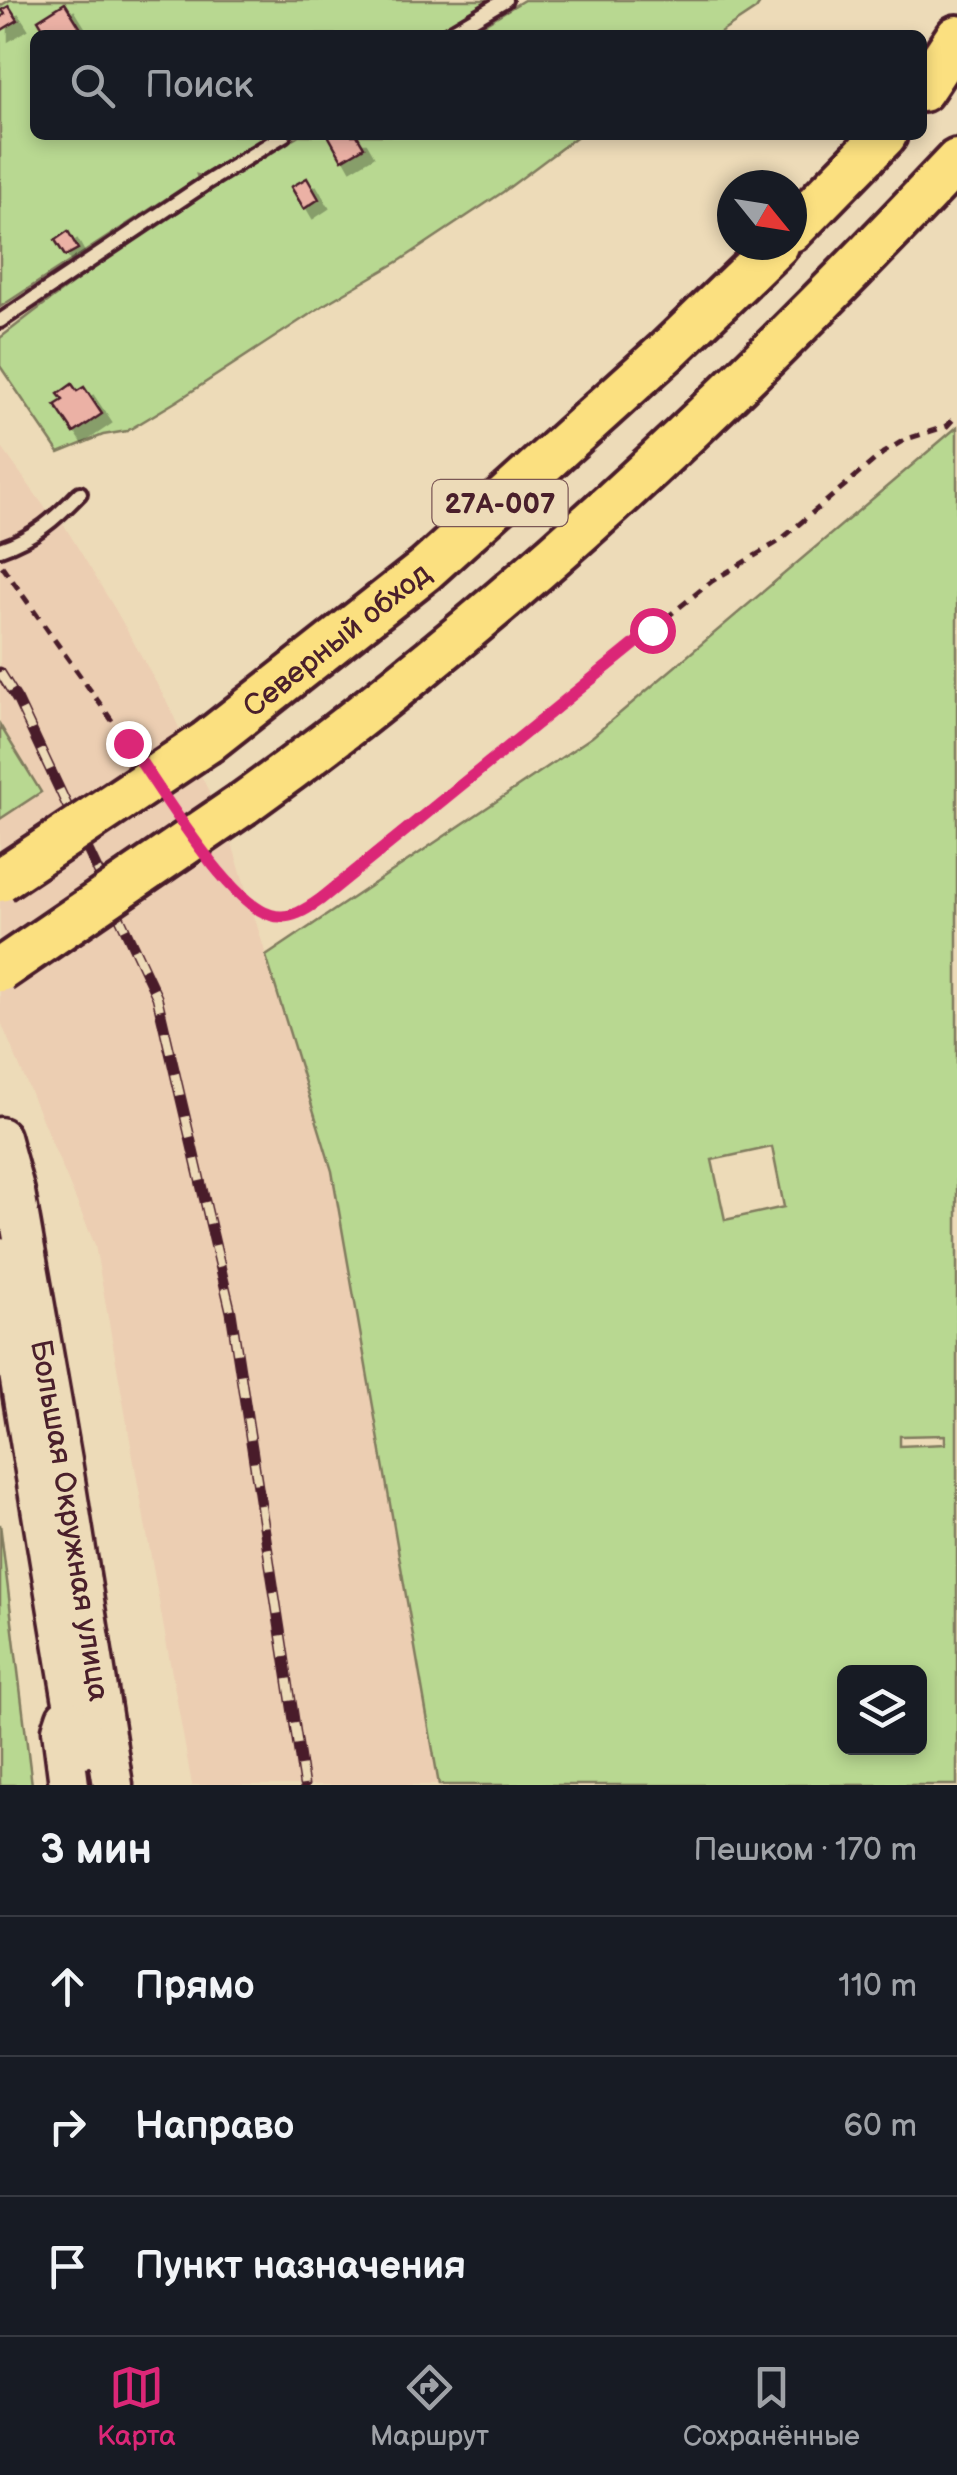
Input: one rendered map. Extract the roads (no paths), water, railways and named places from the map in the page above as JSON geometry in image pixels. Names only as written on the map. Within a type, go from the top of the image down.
[{"type":"highway","points":[[927,84],[957,37]]},
{"type":"highway","points":[[927,87],[957,56]]},
{"type":"highway","points":[[807,215],[880,140]]},
{"type":"highway","name":"27А-007","points":[[0,970],[243,804],[414,674],[526,580],[777,348],[957,161]]},
{"type":"highway","points":[[777,348],[957,191]]},
{"type":"highway","name":"Северный обход","points":[[0,880],[207,742],[424,570],[666,352],[761,260]]},
{"type":"main road","name":"Большая Окружная улица","points":[[0,1137],[16,1192],[112,1785]]},
{"type":"main road","name":"Большая Окружная улица","points":[[0,1258],[88,1785]]},
{"type":"main road","points":[[68,1785],[62,1730],[72,1696]]},
{"type":"lane","points":[[454,30],[505,0]]},
{"type":"lane","points":[[0,321],[276,140]]},
{"type":"lane","points":[[0,549],[26,540],[50,525],[80,493]]},
{"type":"railway","points":[[0,672],[18,701],[157,997],[231,1312],[304,1785]]}]
